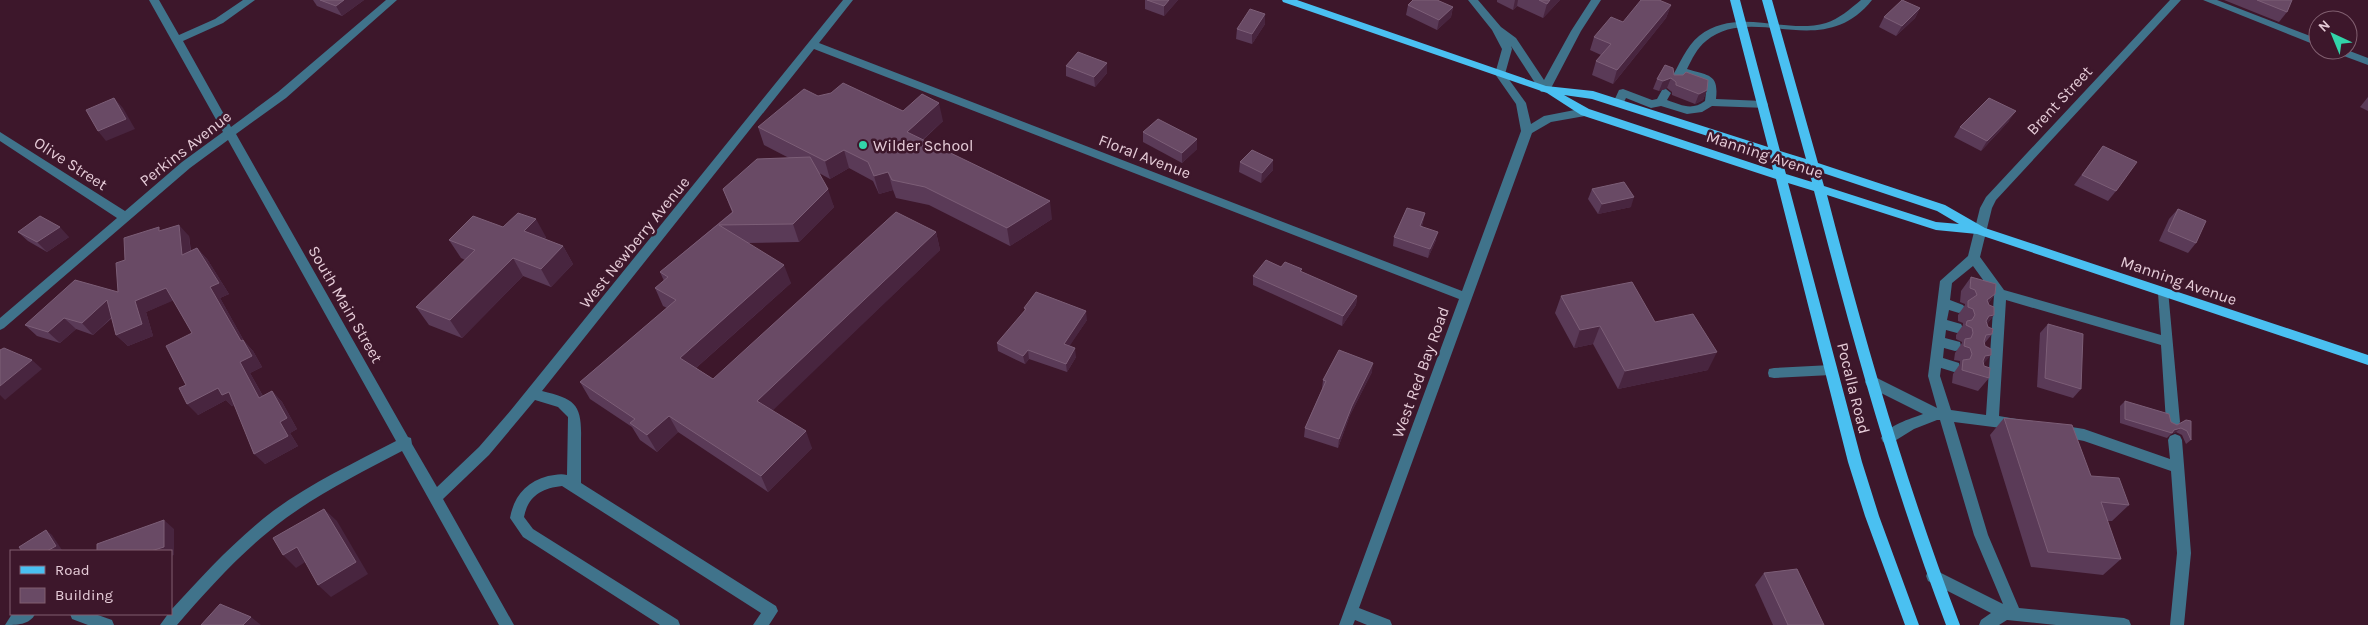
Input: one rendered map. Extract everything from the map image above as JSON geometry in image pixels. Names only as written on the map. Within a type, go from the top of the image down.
[{"type":"main road","name":"Manning Avenue","points":[[1287,0],[1545,89],[1593,95],[1941,208],[1981,230],[2368,360]]},
{"type":"main road","name":"Pocalla Road","points":[[1735,0],[1831,370],[1869,507],[1912,625]]},
{"type":"main road","name":"Pocalla Road","points":[[1767,0],[1888,438],[1911,514],[1953,625]]},
{"type":"main road","name":"Manning Avenue","points":[[1545,89],[1585,112],[1819,189],[1936,226],[1981,230]]},
{"type":"street","name":"South Main Street","points":[[154,0],[406,442],[507,625]]},
{"type":"street","points":[[177,40],[219,21],[250,0]]},
{"type":"street","name":"Perkins Avenue","points":[[0,325],[186,165],[282,95],[392,0]]},
{"type":"street","name":"West Newberry Avenue","points":[[436,497],[484,451],[532,394],[848,0]]},
{"type":"street","points":[[1473,0],[1498,29],[1512,40],[1545,89],[1576,31],[1596,0]]},
{"type":"street","points":[[1618,103],[1623,93],[1651,104],[1664,98],[1680,103],[1692,111],[1700,111],[1710,102],[1712,84],[1708,80],[1694,81],[1678,75],[1702,39],[1717,30],[1742,24],[1801,28],[1823,27],[1843,19],[1867,0]]},
{"type":"street","name":"Brent Street","points":[[1974,258],[1986,208],[1992,197],[2176,0]]},
{"type":"street","points":[[2208,0],[2308,39]]},
{"type":"street","points":[[1498,29],[1506,49],[1500,74],[1521,103],[1527,131],[1548,119],[1585,112]]},
{"type":"street","name":"Floral Avenue","points":[[812,45],[1466,297]]},
{"type":"street","points":[[1710,102],[1763,105]]},
{"type":"street","points":[[1685,125],[1692,111]]},
{"type":"street","name":"West Red Bay Road","points":[[1349,618],[1527,131]]},
{"type":"street","name":"Olive Street","points":[[0,136],[125,217]]},
{"type":"street","points":[[1992,420],[2000,294],[1974,258],[1946,281],[1934,376],[1940,414],[2010,613]]},
{"type":"street","points":[[2164,293],[2173,422]]},
{"type":"street","points":[[2000,294],[2168,342]]},
{"type":"street","points":[[1942,303],[1959,308]]},
{"type":"street","points":[[1984,315],[1999,319]]},
{"type":"street","points":[[1940,323],[1957,328]]},
{"type":"street","points":[[1982,336],[1997,340]]},
{"type":"street","points":[[1938,341],[1955,346]]},
{"type":"street","points":[[1981,355],[1996,360]]},
{"type":"street","points":[[1936,361],[1954,367]]},
{"type":"street","points":[[1774,373],[1831,370]]},
{"type":"street","points":[[1980,375],[1995,379]]},
{"type":"street","points":[[1872,382],[1940,414],[2029,426]]},
{"type":"street","points":[[532,394],[563,402],[573,412],[575,417],[574,486]]},
{"type":"street","points":[[1888,438],[1909,425],[1940,414]]},
{"type":"street","points":[[2048,429],[2084,435],[2176,466]]},
{"type":"street","points":[[2175,440],[2184,553],[2177,625]]},
{"type":"street","points":[[167,625],[245,543],[279,515],[315,491],[406,442]]},
{"type":"street","points":[[673,625],[528,533],[517,518],[519,503],[534,488],[549,480],[564,480],[771,611],[760,625]]},
{"type":"street","points":[[1933,576],[2010,613],[2124,625]]},
{"type":"street","points":[[1986,625],[2010,613]]},
{"type":"street","points":[[12,625],[18,618],[26,615]]},
{"type":"street","points":[[80,615],[107,625]]},
{"type":"street","points":[[1349,618],[1386,625]]},
{"type":"building","points":[[320,0],[344,0],[336,6]]},
{"type":"building","points":[[1147,0],[1169,0],[1164,6]]},
{"type":"building","points":[[1413,0],[1437,0],[1453,7],[1439,20],[1408,5]]},
{"type":"building","points":[[1539,0],[1550,0],[1547,4]]},
{"type":"building","points":[[1641,0],[1659,0],[1671,5],[1617,70],[1596,61],[1611,44],[1594,37],[1611,17],[1623,22]]},
{"type":"building","points":[[1902,0],[1920,8],[1902,26],[1884,17]]},
{"type":"building","points":[[2257,0],[2292,0],[2287,12]]},
{"type":"building","points":[[1250,9],[1265,14],[1252,34],[1237,29]]},
{"type":"building","points":[[1078,52],[1107,63],[1094,77],[1066,66]]},
{"type":"building","points":[[1665,65],[1673,68],[1674,75],[1683,75],[1686,72],[1708,80],[1707,90],[1699,94],[1676,85],[1676,82],[1671,78],[1663,81],[1657,79]]},
{"type":"building","points":[[843,83],[903,111],[922,94],[939,103],[907,132],[1050,201],[1007,228],[925,187],[892,180],[888,172],[874,176],[868,162],[844,150],[825,161],[758,127],[804,89],[818,96],[831,93]]},
{"type":"building","points":[[114,98],[126,119],[98,131],[86,110]]},
{"type":"building","points":[[1989,98],[2016,111],[1987,141],[1960,127]]},
{"type":"building","points":[[1158,119],[1197,139],[1182,153],[1143,132]]},
{"type":"building","points":[[2103,146],[2137,162],[2116,191],[2082,175]]},
{"type":"building","points":[[1252,150],[1273,160],[1262,173],[1240,162]]},
{"type":"building","points":[[810,157],[828,189],[793,224],[719,225],[784,265],[680,358],[713,379],[896,212],[936,232],[757,401],[806,431],[761,476],[669,416],[647,435],[630,423],[635,419],[580,382],[676,300],[655,288],[668,277],[660,272],[733,212],[723,189],[757,159]]},
{"type":"building","points":[[1624,182],[1634,197],[1602,204],[1592,189]]},
{"type":"building","points":[[1407,208],[1425,213],[1420,226],[1438,232],[1430,249],[1394,237]]},
{"type":"building","points":[[2178,209],[2206,221],[2196,243],[2168,231]]},
{"type":"building","points":[[518,213],[536,219],[524,231],[563,246],[541,269],[513,258],[450,320],[416,307],[475,250],[449,240],[473,216],[503,227]]},
{"type":"building","points":[[40,216],[60,227],[37,242],[18,232]]},
{"type":"building","points":[[179,225],[182,255],[197,248],[219,283],[210,287],[241,341],[243,340],[252,356],[240,362],[259,398],[272,391],[287,418],[280,422],[288,436],[254,454],[229,392],[222,395],[218,388],[187,404],[179,388],[186,385],[166,346],[192,333],[166,288],[135,301],[142,324],[116,335],[107,300],[82,323],[64,318],[48,332],[25,325],[75,280],[118,292],[116,263],[125,260],[124,238],[159,227],[159,231]]},
{"type":"building","points":[[1266,260],[1281,267],[1285,262],[1302,269],[1300,271],[1357,296],[1343,316],[1253,276]]},
{"type":"building","points":[[1971,277],[1996,284],[1995,294],[1987,300],[1989,305],[1994,307],[1994,315],[1989,316],[1986,321],[1988,327],[1993,329],[1992,334],[1986,335],[1984,341],[1985,346],[1991,349],[1991,355],[1985,356],[1983,361],[1984,366],[1990,368],[1989,378],[1962,370],[1963,360],[1970,359],[1972,354],[1970,348],[1964,346],[1965,339],[1971,338],[1973,333],[1972,328],[1966,325],[1967,321],[1972,320],[1975,315],[1973,309],[1968,307],[1968,301],[1977,295],[1975,290],[1970,288]]},
{"type":"building","points":[[1632,282],[1655,322],[1693,314],[1717,352],[1625,371],[1600,326],[1580,330],[1561,296]]},
{"type":"building","points":[[1036,292],[1086,311],[1064,344],[1075,348],[1066,364],[1028,350],[1023,356],[997,343],[1026,309],[1024,308]]},
{"type":"building","points":[[2048,324],[2083,334],[2081,389],[2045,378]]},
{"type":"building","points":[[4,348],[32,360],[0,386],[0,350]]},
{"type":"building","points":[[1339,350],[1373,363],[1352,406],[1339,439],[1305,428],[1326,381],[1323,380]]},
{"type":"building","points":[[2125,401],[2169,414],[2171,422],[2177,425],[2186,420],[2191,421],[2191,440],[2187,431],[2181,428],[2174,430],[2172,433],[2125,419]]},
{"type":"building","points":[[2004,418],[2072,425],[2091,476],[2119,478],[2129,505],[2101,502],[2121,559],[2048,552]]},
{"type":"building","points":[[324,509],[356,562],[318,585],[297,547],[283,555],[273,538]]},
{"type":"building","points":[[164,520],[164,547],[154,550],[97,550],[97,544]]},
{"type":"building","points":[[46,530],[56,546],[49,550],[21,550],[19,547]]},
{"type":"building","points":[[1797,569],[1824,625],[1788,625],[1764,573]]},
{"type":"building","points":[[220,604],[251,617],[243,625],[201,625]]},
{"type":"place","name":"Wilder School","points":[[863,145]]}]
